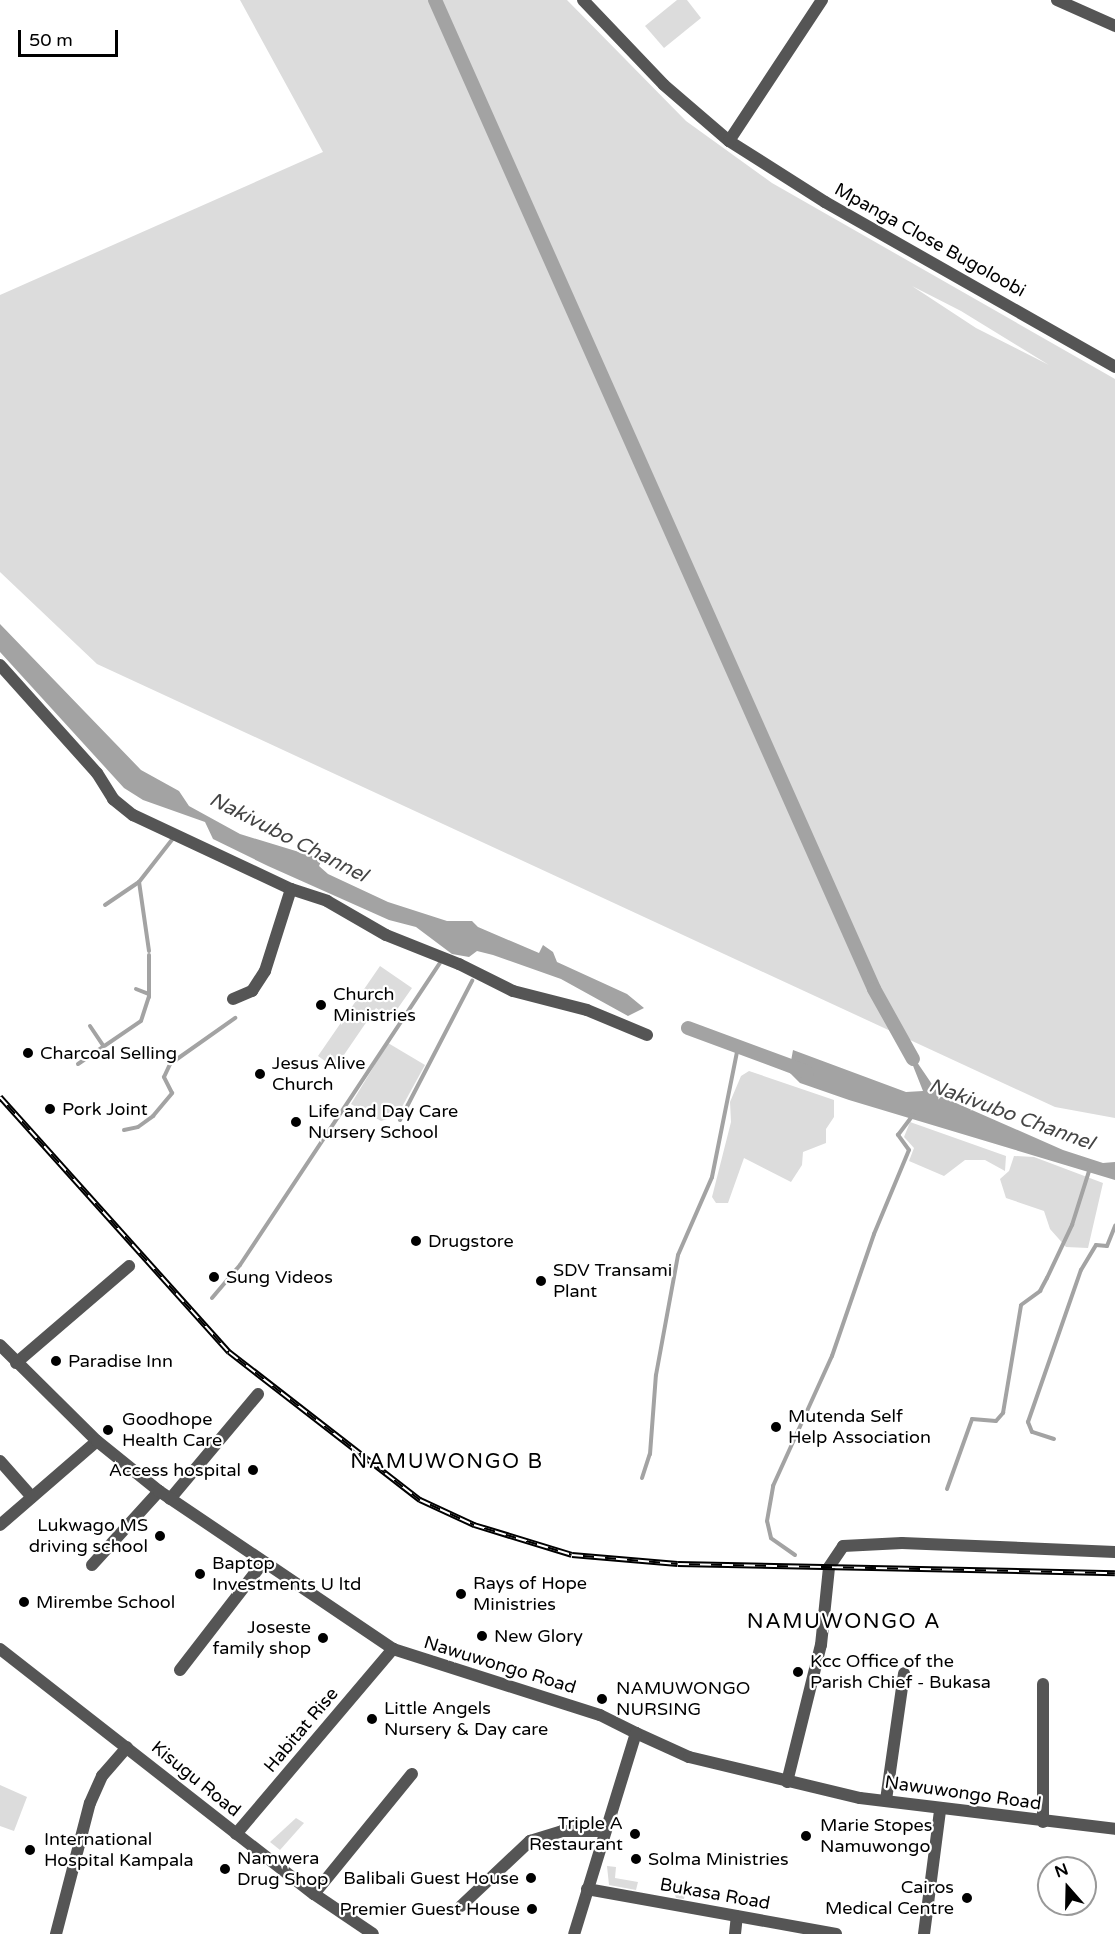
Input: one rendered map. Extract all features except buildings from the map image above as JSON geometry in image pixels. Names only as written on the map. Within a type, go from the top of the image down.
[{"type":"street","name":"Mpanga Close Bugoloobi","points":[[583,0],[664,85],[729,141],[825,202],[1115,367]]},
{"type":"street","points":[[729,141],[822,0]]},
{"type":"street","points":[[1057,0],[1115,26]]},
{"type":"street","points":[[0,665],[90,765],[120,806],[291,889],[325,900],[386,935],[459,964],[513,991],[587,1010],[647,1035]]},
{"type":"street","points":[[233,999],[252,991],[265,970],[291,889]]},
{"type":"street","points":[[16,1363],[129,1266]]},
{"type":"street","name":"Nawuwongo Road","points":[[0,1345],[97,1441],[159,1491],[262,1564],[393,1649],[600,1715],[688,1757],[787,1782],[940,1810],[1115,1829]]},
{"type":"street","points":[[170,1499],[258,1394]]},
{"type":"street","points":[[0,1525],[97,1441]]},
{"type":"street","points":[[0,1461],[32,1497]]},
{"type":"street","points":[[92,1565],[159,1491]]},
{"type":"street","points":[[787,1782],[821,1645],[829,1567],[843,1546],[902,1543],[1115,1552]]},
{"type":"street","points":[[180,1670],[262,1564]]},
{"type":"street","name":"Kisugu Road","points":[[0,1649],[314,1894],[373,1934]]},
{"type":"street","name":"Habitat Rise","points":[[236,1834],[393,1649]]},
{"type":"street","points":[[886,1800],[904,1673]]},
{"type":"street","points":[[1042,1684],[1043,1822]]},
{"type":"street","points":[[574,1934],[603,1831],[636,1733]]},
{"type":"street","points":[[56,1934],[90,1803],[102,1776],[127,1747]]},
{"type":"street","points":[[314,1894],[412,1774]]},
{"type":"street","points":[[924,1934],[940,1810]]},
{"type":"street","points":[[461,1905],[530,1841],[562,1831],[603,1831]]},
{"type":"street","name":"Bukasa Road","points":[[587,1889],[836,1934]]},
{"type":"street","points":[[735,1934],[738,1916]]},
{"type":"shaded area","points":[[240,0],[567,0],[686,121],[772,183],[1115,379],[1115,1118],[1055,1107],[97,664],[0,572],[0,295],[323,152]],"holes":[[[912,286],[961,311],[1049,365],[976,328]]]},
{"type":"shaded area","points":[[677,0],[687,0],[701,18],[664,48],[645,26]]},
{"type":"shaded area","points":[[0,624],[141,770],[179,791],[189,806],[240,834],[322,859],[319,866],[328,874],[388,902],[447,921],[472,921],[478,927],[539,953],[543,945],[553,952],[557,962],[627,994],[644,1008],[628,1016],[561,979],[493,955],[477,951],[469,957],[452,954],[416,927],[389,920],[268,866],[213,839],[205,822],[143,800],[124,788],[0,652]]},
{"type":"shaded area","points":[[380,966],[412,988],[391,1018],[376,1008],[335,1068],[318,1056]]},
{"type":"shaded area","points":[[388,1043],[425,1065],[397,1116],[381,1121],[351,1104]]},
{"type":"shaded area","points":[[904,1043],[940,1096],[1063,1150],[1103,1163],[1115,1162],[1115,1180],[849,1100],[800,1083],[789,1072],[793,1050],[906,1092],[923,1091]]},
{"type":"shaded area","points":[[749,1071],[834,1100],[834,1117],[826,1129],[826,1143],[803,1152],[802,1165],[791,1182],[744,1158],[728,1203],[716,1203],[712,1197],[731,1122],[730,1102],[741,1076]]},
{"type":"shaded area","points":[[910,1122],[1006,1156],[1005,1171],[985,1160],[965,1160],[944,1176],[909,1161],[914,1148],[904,1137]]},
{"type":"shaded area","points":[[1014,1156],[1034,1157],[1103,1183],[1088,1248],[1066,1247],[1050,1229],[1044,1211],[1006,1198],[1000,1179],[1009,1171]]},
{"type":"shaded area","points":[[0,1785],[27,1797],[14,1831],[0,1826]]},
{"type":"shaded area","points":[[296,1818],[304,1823],[280,1850],[270,1842]]},
{"type":"shaded area","points":[[607,1866],[616,1867],[615,1878],[638,1882],[636,1890],[609,1885]]},
{"type":"shaded area","points":[[687,1879],[684,1899],[676,1898],[673,1889]]},
{"type":"waterway","points":[[435,0],[874,989],[913,1059]]},
{"type":"waterway","points":[[149,951],[139,882],[175,836]]},
{"type":"waterway","points":[[105,905],[139,882]]},
{"type":"waterway","points":[[78,1064],[141,1021],[149,997],[149,955]]},
{"type":"waterway","points":[[212,1298],[240,1265],[440,963]]},
{"type":"waterway","points":[[400,1120],[472,981]]},
{"type":"waterway","points":[[136,989],[149,994]]},
{"type":"waterway","points":[[124,1130],[138,1127],[153,1116],[172,1093],[164,1077],[170,1064],[235,1018]]},
{"type":"waterway","points":[[90,1026],[103,1045]]},
{"type":"waterway","name":"Nakivubo Channel","points":[[688,1028],[807,1072]]},
{"type":"waterway","points":[[642,1478],[650,1454],[656,1375],[678,1255],[712,1177],[738,1047]]},
{"type":"waterway","points":[[795,1555],[771,1538],[767,1521],[773,1486],[832,1356],[874,1234],[909,1150],[898,1135],[913,1115]]},
{"type":"waterway","points":[[947,1489],[972,1419],[996,1421],[1003,1413],[1021,1305],[1040,1291],[1047,1278],[1072,1225],[1090,1168]]},
{"type":"waterway","points":[[1054,1439],[1032,1432],[1028,1422],[1081,1270],[1096,1245],[1107,1246],[1115,1226]]},
{"type":"railway","points":[[0,1097],[229,1352],[420,1500],[474,1525],[572,1555],[678,1564],[1115,1573]]},
{"type":"place","name":"Church Ministries","points":[[321,1005]]},
{"type":"place","name":"Charcoal Selling","points":[[28,1053]]},
{"type":"place","name":"Jesus Alive Church","points":[[260,1074]]},
{"type":"place","name":"Pork Joint","points":[[50,1109]]},
{"type":"place","name":"Life and Day Care Nursery School","points":[[296,1122]]},
{"type":"place","name":"Drugstore","points":[[416,1241]]},
{"type":"place","name":"Sung Videos","points":[[214,1277]]},
{"type":"place","name":"SDV Transami Plant","points":[[541,1281]]},
{"type":"place","name":"Paradise Inn","points":[[56,1361]]},
{"type":"place","name":"Mutenda Self Help Association","points":[[776,1427]]},
{"type":"place","name":"Goodhope Health Care","points":[[108,1430]]},
{"type":"place","name":"Access hospital","points":[[253,1470]]},
{"type":"place","name":"Lukwago MS driving school","points":[[160,1536]]},
{"type":"place","name":"Baptop Investments U ltd","points":[[200,1574]]},
{"type":"place","name":"Rays of Hope Ministries","points":[[461,1594]]},
{"type":"place","name":"Mirembe School","points":[[24,1602]]},
{"type":"place","name":"New Glory","points":[[482,1636]]},
{"type":"place","name":"Joseste family shop","points":[[323,1638]]},
{"type":"place","name":"Kcc Office of the Parish Chief - Bukasa","points":[[798,1672]]},
{"type":"place","name":"NAMUWONGO NURSING","points":[[602,1699]]},
{"type":"place","name":"Little Angels Nursery & Day care","points":[[372,1719]]},
{"type":"place","name":"Triple A Restaurant","points":[[635,1834]]},
{"type":"place","name":"Marie Stopes Namuwongo","points":[[806,1836]]},
{"type":"place","name":"International Hospital Kampala","points":[[30,1850]]},
{"type":"place","name":"Solma Ministries","points":[[636,1859]]},
{"type":"place","name":"Namwera Drug Shop","points":[[225,1869]]},
{"type":"place","name":"Balibali Guest House","points":[[531,1878]]},
{"type":"place","name":"Cairos Medical Centre","points":[[967,1898]]},
{"type":"place","name":"Premier Guest House","points":[[532,1909]]},
{"type":"district","name":"NAMUWONGO B","points":[[447,1462]]},
{"type":"district","name":"NAMUWONGO A","points":[[844,1622]]}]
